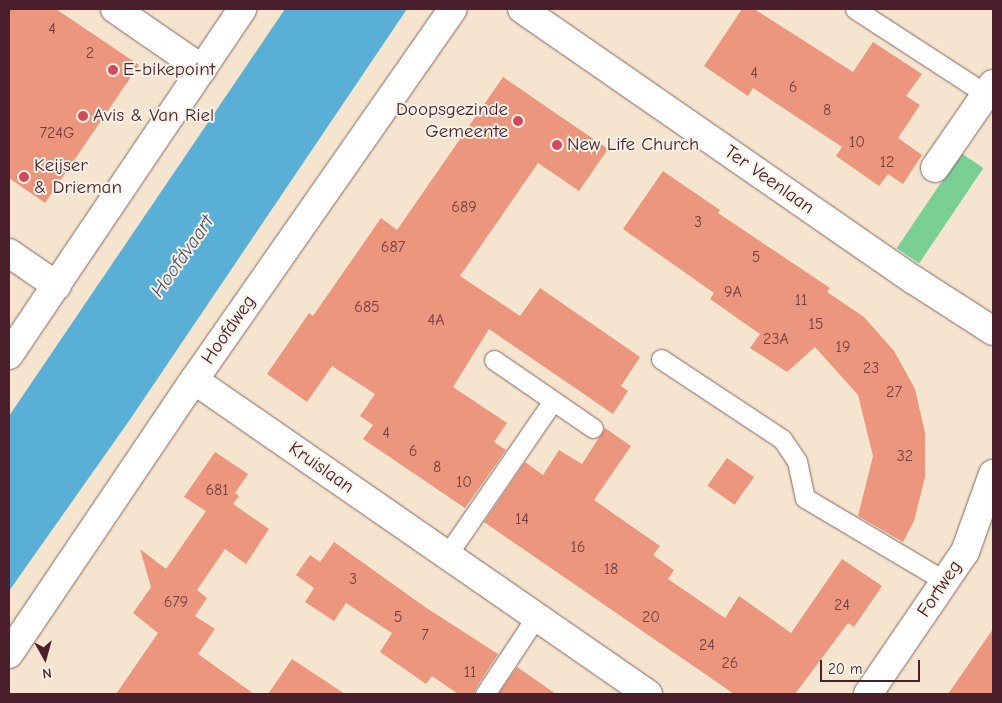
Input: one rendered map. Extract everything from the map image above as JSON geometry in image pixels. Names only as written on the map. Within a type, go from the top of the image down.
[{"type":"street","points":[[115,9],[202,69]]},
{"type":"street","points":[[9,355],[242,9]]},
{"type":"street","name":"Hoofdweg","points":[[9,654],[194,380],[453,9]]},
{"type":"street","name":"Ter Veenlaan","points":[[522,9],[914,280],[993,331]]},
{"type":"street","points":[[935,168],[990,89]]},
{"type":"street","points":[[9,253],[57,286]]},
{"type":"street","name":"Kruislaan","points":[[194,380],[648,694]]},
{"type":"street","name":"Fortweg","points":[[868,694],[965,552],[993,474]]},
{"type":"lane","points":[[855,9],[990,89]]},
{"type":"lane","points":[[661,359],[782,439],[798,461],[805,498],[945,581]]},
{"type":"lane","points":[[494,360],[593,428]]},
{"type":"lane","points":[[447,555],[554,401]]},
{"type":"lane","points":[[485,694],[536,617]]},
{"type":"green space","points":[[961,153],[983,168],[919,263],[897,248]]},
{"type":"water","name":"Hoofdvaart","points":[[285,9],[407,9],[131,418],[9,591],[9,416]]},
{"type":"building","points":[[9,9],[56,9],[139,65],[45,203],[9,178]]},
{"type":"building","points":[[742,9],[754,9],[853,72],[873,42],[922,74],[906,96],[920,105],[898,138],[922,155],[903,184],[888,174],[879,186],[836,156],[842,147],[753,88],[748,96],[704,66]]},
{"type":"building","points":[[503,77],[608,149],[579,191],[538,163],[460,276],[520,316],[540,288],[640,357],[621,386],[628,391],[613,414],[489,329],[453,387],[507,423],[494,442],[506,450],[465,508],[363,439],[373,425],[360,416],[375,394],[332,366],[307,402],[267,374],[309,313],[313,316],[381,218],[397,230]]},
{"type":"building","points":[[663,171],[720,210],[718,213],[830,288],[827,292],[864,317],[894,351],[915,389],[925,433],[925,477],[914,521],[903,542],[858,516],[873,456],[858,395],[815,347],[787,372],[750,348],[760,334],[710,299],[714,293],[623,229]]},
{"type":"building","points":[[605,428],[631,446],[594,500],[660,546],[653,555],[674,570],[668,579],[725,618],[739,596],[791,633],[842,559],[882,586],[854,627],[848,623],[795,694],[734,694],[484,522],[525,462],[543,475],[559,450],[582,464]]},
{"type":"building","points":[[215,452],[248,474],[235,493],[239,496],[233,504],[269,529],[246,564],[225,549],[197,590],[207,598],[195,616],[215,629],[198,654],[254,694],[116,694],[158,633],[133,613],[151,587],[140,549],[166,569],[206,511],[184,497]]},
{"type":"building","points":[[727,458],[754,477],[735,505],[707,486]]},
{"type":"building","points":[[334,542],[425,607],[498,654],[474,694],[458,694],[432,676],[426,684],[380,652],[392,633],[346,603],[334,621],[305,602],[314,588],[296,575],[310,555],[320,562]]},
{"type":"building","points":[[993,629],[993,694],[948,694]]},
{"type":"building","points":[[292,659],[345,694],[268,694]]},
{"type":"building","points":[[517,667],[556,694],[498,694]]},
{"type":"place","name":"E-bikepoint","points":[[113,70]]},
{"type":"place","name":"Avis & Van Riel","points":[[83,116]]},
{"type":"place","name":"Doopsgezinde Gemeente","points":[[518,121]]},
{"type":"place","name":"New Life Church","points":[[557,145]]},
{"type":"place","name":"Keijser & Drieman","points":[[24,177]]}]
